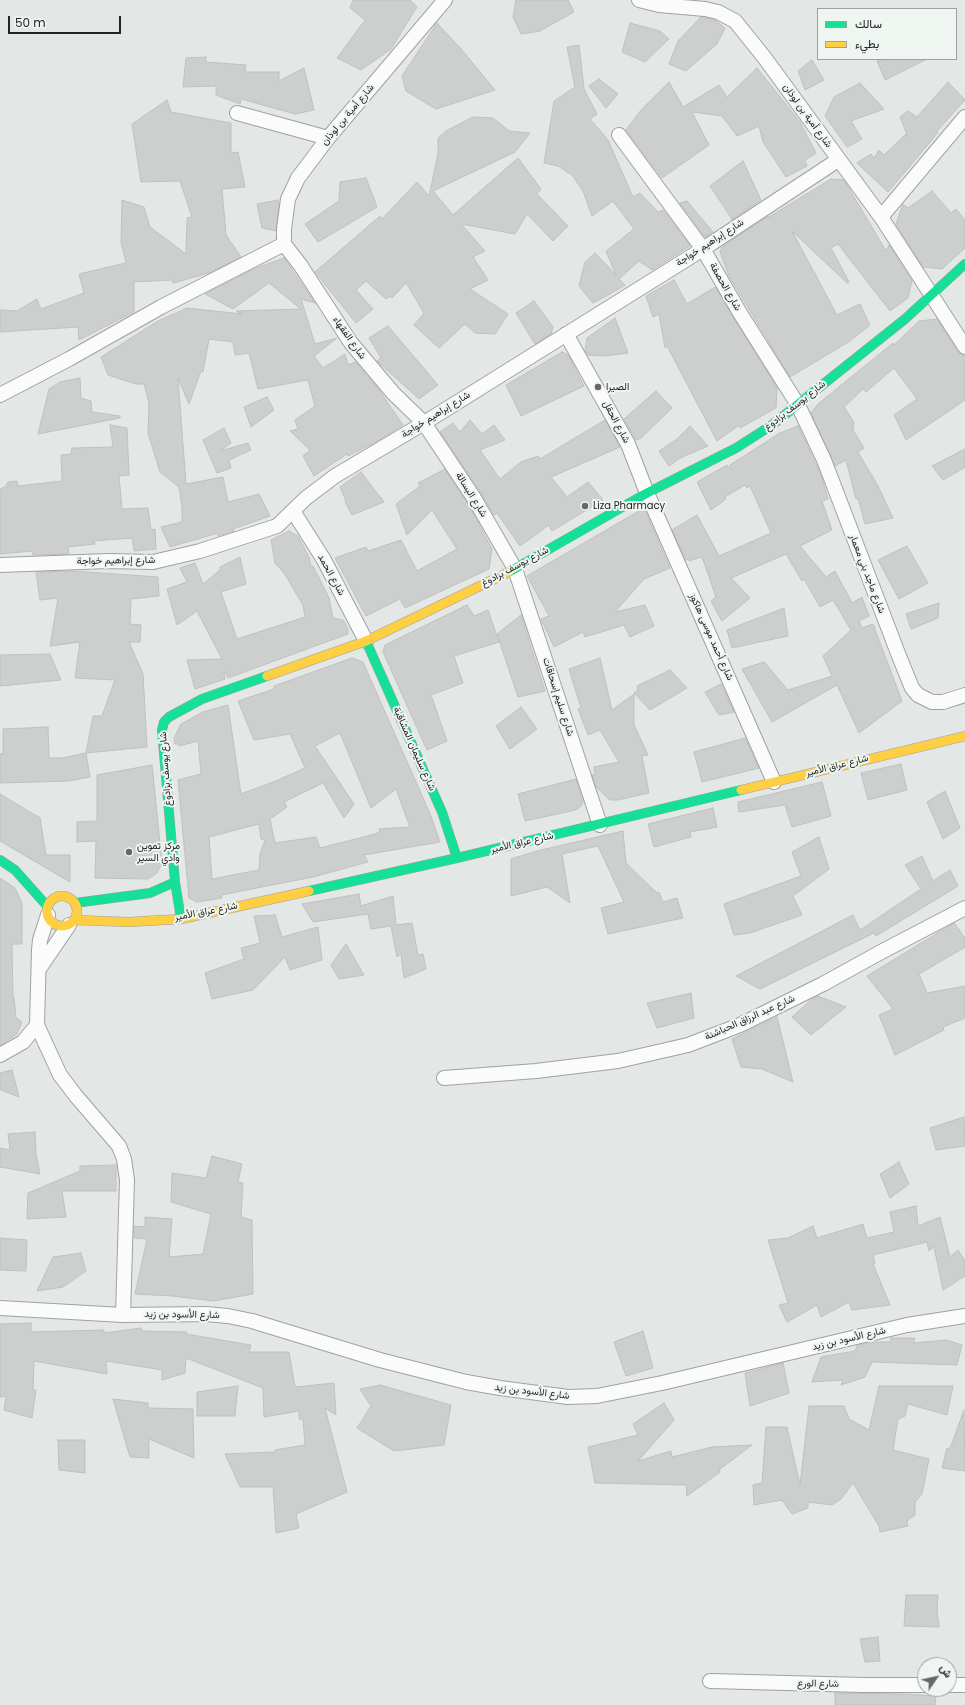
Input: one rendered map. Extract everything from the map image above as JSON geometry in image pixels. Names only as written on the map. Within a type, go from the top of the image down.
[{"type":"main road","name":"شارع يوسف بزادوغ","points":[[176,882],[162,730],[164,722],[169,717],[202,700],[366,641],[515,569],[647,493],[736,448],[772,425],[798,405],[905,319],[965,264]]},
{"type":"main road","name":"شارع سليمان المشاقبة","points":[[366,641],[442,812],[457,858]]},
{"type":"main road","name":"شارع عراق الأمير","points":[[72,922],[129,922],[181,919],[600,825],[965,736]]},
{"type":"main road","points":[[0,860],[15,870],[48,911],[51,921],[56,925],[62,926],[72,922],[78,912],[75,903],[68,897],[55,894],[50,902],[48,911]]},
{"type":"main road","points":[[15,870],[21,870],[40,883]]},
{"type":"main road","points":[[75,903],[150,893],[176,882],[181,919]]},
{"type":"street","name":"شارع أمية بن لوذان","points":[[284,244],[284,230],[288,199],[298,178],[328,138],[445,0]]},
{"type":"street","name":"شارع أمية بن لوذان","points":[[639,0],[659,5],[718,12],[735,21],[764,57],[881,218],[965,347]]},
{"type":"street","points":[[237,113],[328,138]]},
{"type":"street","points":[[881,218],[965,117]]},
{"type":"street","name":"شارع الحصفة","points":[[619,134],[703,249],[798,405]]},
{"type":"street","name":"شارع إبراهيم خواجة","points":[[0,564],[108,561],[153,562],[170,559],[277,526],[318,488],[335,476],[424,423],[703,249],[838,160]]},
{"type":"street","points":[[0,395],[69,359],[175,300],[284,244]]},
{"type":"street","name":"شارع الفقهاء","points":[[284,244],[301,266],[359,353],[393,393],[424,423]]},
{"type":"street","name":"شارع الحقل","points":[[566,334],[620,428],[647,493]]},
{"type":"street","name":"شارع ماجد بني معمار","points":[[798,405],[824,460],[912,688],[918,696],[932,702],[943,702],[965,695]]},
{"type":"street","name":"شارع البسالة","points":[[424,423],[474,498],[515,569]]},
{"type":"street","name":"شارع أحمد موسى هاكوز","points":[[647,493],[774,782]]},
{"type":"street","name":"شارع الحمد","points":[[293,511],[324,560],[366,641]]},
{"type":"street","name":"شارع سليم إسحاقات","points":[[515,569],[600,825]]},
{"type":"street","name":"شارع عبد الرزاق الحباشنة","points":[[444,1078],[536,1071],[618,1061],[688,1045],[740,1025],[823,984],[965,908]]},
{"type":"street","points":[[48,911],[40,940],[37,1025],[60,1075],[119,1146],[124,1159],[127,1180],[124,1315]]},
{"type":"street","points":[[39,969],[72,922]]},
{"type":"street","points":[[0,1055],[23,1042],[37,1025]]},
{"type":"street","name":"شارع الأسود بن زيد","points":[[0,1308],[124,1315],[206,1314],[240,1318],[380,1360],[466,1382],[507,1390],[568,1397],[604,1395],[662,1383],[907,1325],[965,1316]]},
{"type":"street","name":"شارع الورع","points":[[710,1681],[917,1685]]},
{"type":"building","points":[[353,0],[410,0],[417,7],[391,49],[361,70],[337,58],[365,20],[350,8]]},
{"type":"building","points":[[516,0],[568,0],[574,12],[540,31],[521,34],[513,17]]},
{"type":"building","points":[[701,17],[715,20],[725,28],[717,44],[686,71],[669,64],[678,41]]},
{"type":"building","points":[[437,23],[462,50],[495,90],[436,109],[406,91],[402,76]]},
{"type":"building","points":[[630,23],[660,31],[669,39],[645,62],[622,52]]},
{"type":"building","points":[[579,45],[584,89],[597,114],[590,119],[608,140],[633,197],[640,193],[658,212],[663,210],[690,246],[652,270],[639,261],[619,279],[625,285],[593,303],[579,286],[585,262],[595,253],[616,275],[606,251],[634,229],[613,201],[592,216],[583,191],[572,175],[558,166],[544,163],[554,101],[575,87],[567,47]]},
{"type":"building","points":[[206,57],[206,62],[246,65],[245,72],[279,72],[279,81],[304,68],[314,110],[295,114],[241,99],[240,104],[216,95],[216,86],[183,87],[186,58]]},
{"type":"building","points":[[812,60],[824,80],[805,90],[798,71]]},
{"type":"building","points":[[882,60],[925,60],[885,80],[877,61]]},
{"type":"building","points":[[757,68],[800,122],[816,153],[805,160],[807,166],[786,177],[763,142],[759,126],[737,136],[722,116],[692,112],[709,145],[662,178],[626,130],[641,110],[669,82],[683,107],[719,85],[727,97]]},
{"type":"building","points":[[599,79],[618,94],[606,108],[589,86]]},
{"type":"building","points":[[948,82],[965,100],[937,131],[938,132],[931,141],[888,192],[857,163],[871,154],[874,158],[879,150],[884,155],[906,134],[908,137],[900,117],[908,111],[917,117]]},
{"type":"building","points":[[860,83],[884,109],[851,121],[862,139],[847,147],[825,116],[834,97]]},
{"type":"building","points":[[167,100],[171,112],[231,123],[231,153],[238,152],[245,187],[222,189],[226,235],[241,257],[209,273],[173,283],[172,280],[134,282],[134,312],[79,340],[78,327],[0,332],[0,310],[17,311],[37,299],[41,309],[84,293],[79,274],[126,263],[121,242],[122,200],[144,207],[150,227],[186,254],[187,218],[192,217],[180,181],[141,182],[132,124]]},
{"type":"building","points":[[473,117],[493,118],[509,131],[530,133],[515,152],[433,191],[453,215],[518,158],[541,189],[537,194],[568,226],[553,241],[527,214],[515,234],[461,224],[485,251],[473,257],[488,280],[470,289],[508,314],[495,334],[475,333],[465,324],[439,348],[414,325],[424,313],[406,283],[392,298],[391,296],[386,299],[366,281],[356,290],[373,309],[356,323],[315,272],[380,216],[382,219],[417,182],[429,196],[438,154],[438,138],[446,131]]},
{"type":"building","points":[[743,161],[761,200],[731,220],[732,219],[710,186]]},
{"type":"building","points":[[366,178],[377,207],[318,242],[305,224],[339,201],[340,182]]},
{"type":"building","points":[[831,179],[844,180],[886,251],[889,245],[912,281],[908,298],[890,311],[838,244],[831,248],[849,282],[847,283],[792,231],[837,315],[860,304],[870,325],[850,341],[790,377],[729,276],[720,252],[722,247],[768,216],[769,217]]},
{"type":"building","points":[[932,191],[951,213],[956,209],[965,220],[965,248],[942,269],[923,267],[896,224],[903,204],[908,208]]},
{"type":"building","points":[[278,200],[279,204],[276,231],[262,228],[257,204]]},
{"type":"building","points":[[687,201],[713,232],[705,237],[680,203]]},
{"type":"building","points":[[284,258],[315,303],[301,299],[315,344],[337,338],[314,356],[323,368],[345,354],[348,365],[355,362],[379,390],[403,425],[374,443],[348,456],[347,454],[314,476],[303,456],[310,450],[290,431],[298,429],[295,420],[315,406],[308,380],[258,389],[249,353],[235,355],[233,342],[209,339],[203,372],[201,371],[189,404],[178,378],[186,484],[223,477],[228,502],[259,494],[270,516],[218,536],[218,533],[170,547],[161,527],[182,522],[182,507],[179,487],[160,472],[148,433],[149,403],[144,384],[136,384],[108,375],[101,357],[158,321],[187,308],[242,314],[236,311],[301,309],[269,283],[233,309],[205,294],[256,268]]},
{"type":"building","points":[[674,280],[687,304],[715,287],[777,388],[776,408],[740,428],[738,426],[717,441],[667,346],[665,348],[659,314],[653,317],[646,296]]},
{"type":"building","points":[[534,301],[553,327],[551,334],[535,344],[516,313]]},
{"type":"building","points":[[615,318],[628,353],[604,356],[588,355],[585,351],[587,338]]},
{"type":"building","points":[[937,319],[958,352],[965,356],[965,400],[906,440],[894,415],[917,399],[894,368],[866,392],[863,389],[844,407],[854,422],[853,430],[864,448],[858,452],[878,486],[893,518],[865,524],[858,498],[856,499],[846,460],[835,466],[811,413],[818,404],[893,343],[894,345],[919,321]]},
{"type":"building","points":[[388,326],[438,385],[419,399],[377,361],[381,358],[369,338]]},
{"type":"building","points":[[562,352],[568,355],[584,386],[521,416],[506,385]]},
{"type":"building","points":[[80,378],[81,398],[91,401],[92,412],[120,416],[120,418],[38,434],[49,389],[60,382]]},
{"type":"building","points":[[656,391],[672,408],[641,438],[636,440],[624,419]]},
{"type":"building","points":[[267,397],[274,410],[251,427],[244,407]]},
{"type":"building","points":[[470,420],[482,434],[494,425],[505,440],[480,450],[500,479],[521,462],[538,456],[540,459],[605,420],[620,447],[551,477],[567,497],[588,482],[603,500],[552,531],[549,525],[520,546],[497,513],[494,515],[440,432],[453,423],[460,432]]},
{"type":"building","points":[[110,425],[127,428],[129,475],[119,476],[122,509],[148,508],[151,530],[155,529],[156,549],[134,551],[132,538],[94,541],[95,544],[68,547],[69,554],[33,555],[32,551],[0,554],[0,489],[5,487],[8,482],[17,481],[18,486],[62,481],[61,455],[71,454],[72,448],[113,447]]},
{"type":"building","points":[[690,426],[708,446],[680,458],[669,466],[659,451],[677,439]]},
{"type":"building","points":[[798,426],[821,475],[828,499],[822,501],[832,530],[800,546],[826,577],[835,571],[852,603],[862,597],[869,616],[859,621],[862,628],[873,624],[902,701],[859,733],[837,685],[772,722],[742,669],[764,662],[788,690],[832,676],[823,656],[851,630],[833,600],[820,607],[804,579],[802,581],[786,554],[731,578],[750,598],[722,621],[711,601],[716,597],[702,557],[689,561],[688,559],[686,560],[672,530],[697,515],[719,556],[771,533],[750,486],[747,488],[745,485],[725,497],[726,499],[711,510],[697,482],[727,465],[733,471],[730,465],[780,433]]},
{"type":"building","points":[[224,428],[231,443],[220,451],[248,443],[251,450],[229,460],[231,468],[217,473],[203,440]]},
{"type":"building","points":[[965,449],[965,467],[943,480],[932,466]]},
{"type":"building","points":[[445,469],[467,502],[492,549],[489,569],[405,608],[400,599],[366,616],[335,558],[366,547],[368,551],[401,540],[417,571],[457,549],[432,510],[407,535],[396,504],[420,486],[418,483]]},
{"type":"building","points":[[361,472],[384,502],[352,515],[345,502],[346,501],[340,487]]},
{"type":"building","points":[[644,508],[670,568],[644,579],[615,612],[645,605],[654,626],[630,637],[624,625],[585,637],[583,632],[554,647],[541,619],[549,616],[527,576]]},
{"type":"building","points":[[289,531],[298,536],[309,557],[311,567],[313,566],[329,598],[333,618],[343,620],[348,629],[348,634],[228,678],[225,671],[225,679],[195,689],[187,660],[222,659],[197,611],[177,625],[167,589],[187,582],[180,568],[195,563],[203,584],[220,570],[220,567],[240,557],[246,584],[221,592],[237,639],[305,617],[303,605],[284,573],[275,563],[271,540]]},
{"type":"building","points":[[907,546],[928,583],[899,599],[878,560]]},
{"type":"building","points":[[73,571],[158,577],[159,596],[131,599],[130,624],[141,625],[140,642],[129,642],[143,674],[147,747],[86,753],[93,716],[102,716],[115,680],[75,678],[80,642],[50,646],[58,598],[40,600],[36,572]]},
{"type":"building","points":[[939,603],[938,618],[911,629],[906,614]]},
{"type":"building","points":[[467,605],[474,616],[488,610],[499,642],[454,656],[463,683],[431,695],[447,741],[427,750],[383,652],[385,645]]},
{"type":"building","points":[[784,608],[788,636],[732,648],[727,630]]},
{"type":"building","points":[[521,615],[545,691],[518,697],[497,634]]},
{"type":"building","points":[[50,654],[61,680],[0,686],[0,655]]},
{"type":"building","points":[[352,658],[363,662],[431,816],[440,842],[364,855],[368,862],[313,877],[221,895],[222,898],[197,902],[189,898],[178,780],[201,774],[198,741],[179,746],[179,744],[175,744],[174,738],[181,724],[203,712],[228,705],[241,794],[305,768],[290,734],[254,740],[238,701],[274,689],[274,686]],"holes":[[[340,733],[371,808],[396,789],[410,827],[379,829],[380,832],[375,834],[320,848],[316,837],[275,843],[270,819],[287,807],[284,802],[323,783],[344,818],[354,804],[315,746]],[[259,824],[261,839],[265,840],[260,854],[259,870],[212,879],[209,837]]]},
{"type":"building","points":[[600,658],[612,710],[634,694],[634,725],[648,755],[642,756],[649,793],[618,800],[610,800],[596,787],[592,775],[595,775],[594,767],[619,762],[600,730],[588,735],[578,709],[581,708],[569,669]]},
{"type":"building","points":[[670,670],[687,688],[650,710],[634,693],[638,690],[637,686]]},
{"type":"building","points":[[721,684],[734,712],[719,715],[705,692]]},
{"type":"building","points":[[521,707],[537,729],[510,749],[496,726]]},
{"type":"building","points":[[48,727],[49,758],[62,758],[86,753],[90,777],[69,781],[0,783],[0,754],[3,753],[3,729]]},
{"type":"building","points":[[745,738],[759,768],[702,782],[694,752]]},
{"type":"building","points":[[901,764],[907,790],[868,800],[861,773]]},
{"type":"building","name":"مركز تموين وادي السير","points":[[152,765],[162,863],[157,873],[148,879],[95,878],[96,841],[77,842],[77,822],[97,821],[97,775]]},
{"type":"building","points":[[576,779],[583,802],[581,806],[576,810],[525,821],[518,794]]},
{"type":"building","points":[[822,782],[831,816],[792,827],[785,805],[739,812],[738,802]]},
{"type":"building","points":[[945,791],[960,828],[943,839],[927,802]]},
{"type":"building","points":[[0,794],[40,818],[46,855],[70,855],[70,882],[0,841]]},
{"type":"building","points":[[713,808],[717,827],[690,832],[691,837],[654,847],[648,824]]},
{"type":"building","points":[[623,831],[626,863],[657,893],[659,892],[663,902],[677,898],[683,918],[608,934],[601,908],[624,902],[598,846],[562,854],[570,903],[547,887],[511,896],[511,859],[537,851]]},
{"type":"building","points":[[819,837],[829,869],[793,896],[802,915],[750,933],[734,935],[724,904],[801,876],[792,852]]},
{"type":"building","points":[[922,856],[933,881],[950,870],[958,886],[876,936],[874,933],[760,989],[736,976],[853,915],[860,930],[921,889],[905,865]]},
{"type":"building","points":[[0,878],[15,888],[22,903],[22,944],[12,944],[13,998],[16,1018],[22,1022],[17,1034],[0,1045]]},
{"type":"building","points":[[359,894],[361,906],[393,896],[396,925],[412,923],[418,955],[423,954],[426,969],[404,978],[401,954],[397,957],[391,926],[371,929],[368,914],[313,922],[302,904]]},
{"type":"building","points":[[275,915],[282,937],[318,927],[322,960],[290,970],[285,957],[253,990],[212,999],[205,973],[244,959],[241,948],[260,943],[254,916]]},
{"type":"building","points":[[954,923],[965,938],[965,947],[919,974],[927,993],[965,986],[965,1018],[943,1027],[944,1030],[895,1055],[879,1015],[893,1009],[867,976]]},
{"type":"building","points":[[346,944],[364,975],[339,979],[331,965]]},
{"type":"building","points":[[691,993],[694,1018],[657,1028],[647,1003]]},
{"type":"building","points":[[818,996],[846,1007],[811,1035],[792,1017],[812,999]]},
{"type":"building","points":[[777,1017],[793,1082],[762,1069],[741,1067],[732,1039]]},
{"type":"building","points":[[12,1070],[19,1097],[1,1090],[0,1087],[0,1073]]},
{"type":"building","points":[[964,1117],[965,1146],[936,1150],[930,1128]]},
{"type":"building","points":[[35,1132],[36,1154],[40,1174],[0,1167],[0,1148],[10,1150],[8,1134]]},
{"type":"building","points":[[212,1156],[242,1164],[238,1182],[243,1183],[241,1217],[252,1220],[253,1294],[214,1301],[172,1296],[135,1294],[147,1239],[134,1238],[134,1226],[145,1227],[145,1217],[172,1219],[169,1257],[203,1254],[211,1214],[171,1202],[172,1173],[206,1178]]},
{"type":"building","points":[[899,1162],[909,1184],[890,1198],[880,1174]]},
{"type":"building","points":[[116,1165],[116,1191],[62,1191],[66,1217],[27,1219],[28,1193],[80,1171],[80,1166]]},
{"type":"building","points":[[916,1206],[918,1226],[940,1217],[950,1257],[958,1250],[965,1261],[965,1276],[943,1290],[934,1247],[929,1251],[927,1242],[873,1255],[875,1263],[873,1264],[890,1305],[852,1310],[849,1302],[821,1317],[817,1305],[787,1322],[779,1305],[788,1303],[768,1240],[788,1238],[813,1226],[817,1238],[863,1224],[867,1238],[894,1232],[890,1212]]},
{"type":"building","points":[[0,1238],[27,1240],[26,1271],[0,1270]]},
{"type":"building","points":[[81,1253],[86,1271],[63,1287],[37,1291],[53,1257]]},
{"type":"building","points":[[31,1323],[31,1332],[104,1330],[104,1333],[141,1328],[142,1331],[187,1332],[186,1334],[251,1345],[249,1352],[289,1352],[295,1387],[334,1383],[336,1415],[325,1408],[347,1492],[296,1514],[299,1528],[276,1533],[273,1487],[240,1487],[225,1454],[275,1452],[275,1450],[305,1445],[303,1419],[299,1419],[299,1411],[264,1417],[263,1388],[186,1358],[185,1373],[162,1380],[162,1370],[106,1361],[107,1374],[34,1361],[33,1390],[36,1390],[32,1418],[4,1410],[6,1396],[0,1397],[0,1324]]},
{"type":"building","points":[[643,1331],[653,1368],[626,1376],[614,1342]]},
{"type":"building","points":[[891,1338],[915,1338],[913,1343],[946,1340],[962,1345],[957,1365],[872,1362],[865,1377],[841,1385],[843,1380],[812,1382],[821,1357],[855,1351],[857,1346],[872,1342],[890,1342]]},
{"type":"building","points":[[783,1363],[789,1393],[750,1406],[745,1373]]},
{"type":"building","points":[[380,1385],[451,1405],[444,1445],[394,1451],[357,1428],[371,1406],[360,1389]]},
{"type":"building","points":[[238,1386],[235,1416],[197,1416],[197,1392]]},
{"type":"building","points":[[879,1386],[953,1386],[947,1415],[908,1404],[905,1416],[898,1419],[893,1450],[929,1459],[922,1494],[915,1502],[915,1515],[907,1521],[908,1526],[880,1532],[879,1526],[853,1483],[841,1499],[832,1505],[808,1502],[808,1508],[792,1514],[782,1500],[754,1505],[753,1485],[762,1483],[766,1427],[787,1427],[800,1485],[809,1406],[844,1406],[849,1419],[869,1430]]},
{"type":"building","points":[[113,1399],[148,1403],[148,1408],[193,1409],[194,1458],[149,1439],[149,1458],[130,1457]]},
{"type":"building","points":[[664,1403],[674,1420],[638,1461],[671,1451],[672,1457],[712,1447],[752,1445],[719,1470],[720,1472],[687,1496],[686,1485],[595,1483],[588,1447],[638,1435],[633,1424]]},
{"type":"building","points":[[964,1410],[965,1471],[942,1468],[947,1448],[949,1449],[951,1446]]},
{"type":"building","points":[[58,1440],[85,1440],[85,1473],[59,1470]]},
{"type":"building","points":[[906,1595],[938,1595],[937,1609],[939,1627],[904,1626]]},
{"type":"building","points":[[878,1637],[880,1661],[865,1662],[860,1639]]},
{"type":"building","points":[[835,1693],[905,1694],[917,1695],[917,1697],[936,1697],[935,1705],[835,1705]]},
{"type":"traffic: fast","points":[[509,572],[647,493],[736,448],[772,425],[905,319],[965,264]]},
{"type":"traffic: fast","points":[[366,641],[442,812],[457,858]]},
{"type":"traffic: fast","points":[[181,919],[175,882],[162,730],[164,722],[169,717],[202,699],[267,676]]},
{"type":"traffic: fast","points":[[309,891],[457,858],[741,790]]},
{"type":"traffic: fast","points":[[0,860],[15,870],[48,907]]},
{"type":"traffic: fast","points":[[75,903],[150,893],[175,882]]},
{"type":"traffic: slow","points":[[267,676],[366,641],[509,572]]},
{"type":"traffic: slow","points":[[741,790],[965,736]]},
{"type":"traffic: slow","points":[[75,920],[129,922],[181,919],[309,891]]},
{"type":"traffic: slow","points":[[62,896],[73,900],[77,911],[73,922],[62,926],[51,922],[47,911],[51,900],[62,896]]},
{"type":"place","name":"الصيرا","points":[[598,387]]},
{"type":"place","name":"Liza Pharmacy","points":[[585,506]]},
{"type":"place","name":"مركز تموين وادي السير","points":[[129,852]]}]
